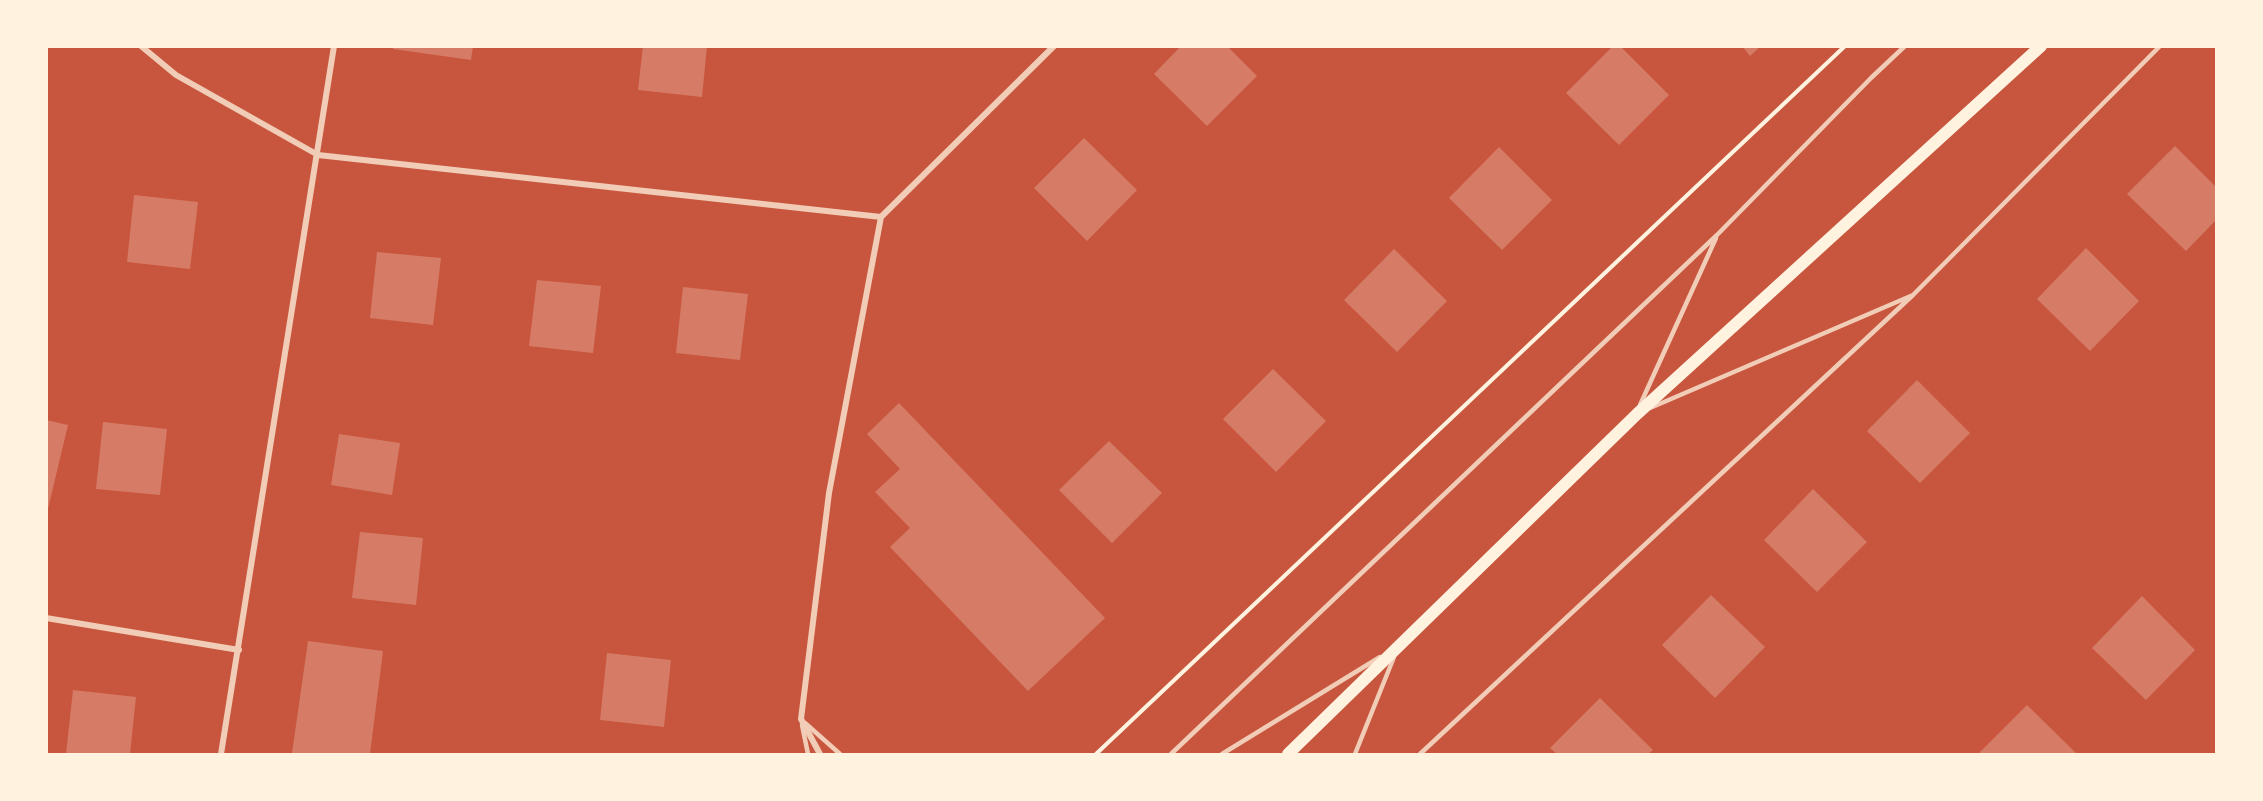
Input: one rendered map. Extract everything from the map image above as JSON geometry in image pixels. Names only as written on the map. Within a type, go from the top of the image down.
[{"type":"main road","points":[[1288,754],[1637,414],[2041,46]]},
{"type":"street","points":[[141,46],[176,75],[318,155],[881,217]]},
{"type":"street","points":[[221,754],[334,46]]},
{"type":"street","points":[[820,754],[801,719],[829,493],[881,217],[1054,46]]},
{"type":"street","points":[[46,618],[239,650]]},
{"type":"lane","points":[[1171,754],[1717,235],[1905,46]]},
{"type":"lane","points":[[1420,754],[1913,295],[2160,46]]},
{"type":"lane","points":[[1637,414],[1717,235]]},
{"type":"lane","points":[[1637,414],[1913,295]]},
{"type":"lane","points":[[1222,754],[1398,646]]},
{"type":"lane","points":[[1355,754],[1398,646]]},
{"type":"lane","points":[[801,719],[808,754]]},
{"type":"lane","points":[[801,719],[840,754]]},
{"type":"path","points":[[1095,754],[1845,46]]},
{"type":"building","points":[[393,46],[473,46],[471,60],[393,49]]},
{"type":"building","points":[[643,46],[707,46],[702,97],[638,90]]},
{"type":"building","points":[[1181,46],[1227,46],[1257,76],[1207,126],[1154,74]]},
{"type":"building","points":[[1613,46],[1620,46],[1669,95],[1619,145],[1566,93]]},
{"type":"building","points":[[1742,46],[1761,46],[1750,56]]},
{"type":"building","points":[[1084,138],[1137,190],[1087,241],[1034,188]]},
{"type":"building","points":[[2175,146],[2216,187],[2216,220],[2186,251],[2127,194]]},
{"type":"building","points":[[1499,147],[1552,200],[1502,250],[1449,198]]},
{"type":"building","points":[[134,195],[198,202],[190,269],[127,262]]},
{"type":"building","points":[[2086,248],[2139,301],[2090,351],[2037,299]]},
{"type":"building","points":[[1394,249],[1447,301],[1397,352],[1344,300]]},
{"type":"building","points":[[377,252],[441,258],[433,325],[370,318]]},
{"type":"building","points":[[537,280],[601,286],[593,353],[529,346]]},
{"type":"building","points":[[683,287],[748,294],[740,360],[676,353]]},
{"type":"building","points":[[1273,369],[1326,421],[1276,472],[1223,419]]},
{"type":"building","points":[[1917,380],[1970,433],[1920,483],[1867,431]]},
{"type":"building","points":[[899,403],[1105,618],[1028,691],[890,547],[910,528],[875,492],[900,469],[867,434]]},
{"type":"building","points":[[46,420],[68,425],[47,513],[46,513]]},
{"type":"building","points":[[103,422],[167,429],[160,495],[96,489]]},
{"type":"building","points":[[339,434],[400,443],[392,495],[331,485]]},
{"type":"building","points":[[1109,441],[1162,493],[1112,543],[1059,490]]},
{"type":"building","points":[[1813,489],[1867,542],[1817,592],[1764,540]]},
{"type":"building","points":[[360,532],[423,538],[416,605],[352,598]]},
{"type":"building","points":[[1711,595],[1765,647],[1715,698],[1662,645]]},
{"type":"building","points":[[2142,596],[2195,650],[2146,700],[2092,648]]},
{"type":"building","points":[[308,641],[383,651],[370,754],[292,753]]},
{"type":"building","points":[[607,653],[671,660],[664,727],[600,720]]},
{"type":"building","points":[[73,690],[136,697],[130,754],[66,754]]},
{"type":"building","points":[[1600,698],[1653,750],[1648,754],[1557,754],[1550,748]]},
{"type":"building","points":[[2027,705],[2077,754],[1978,754]]}]
